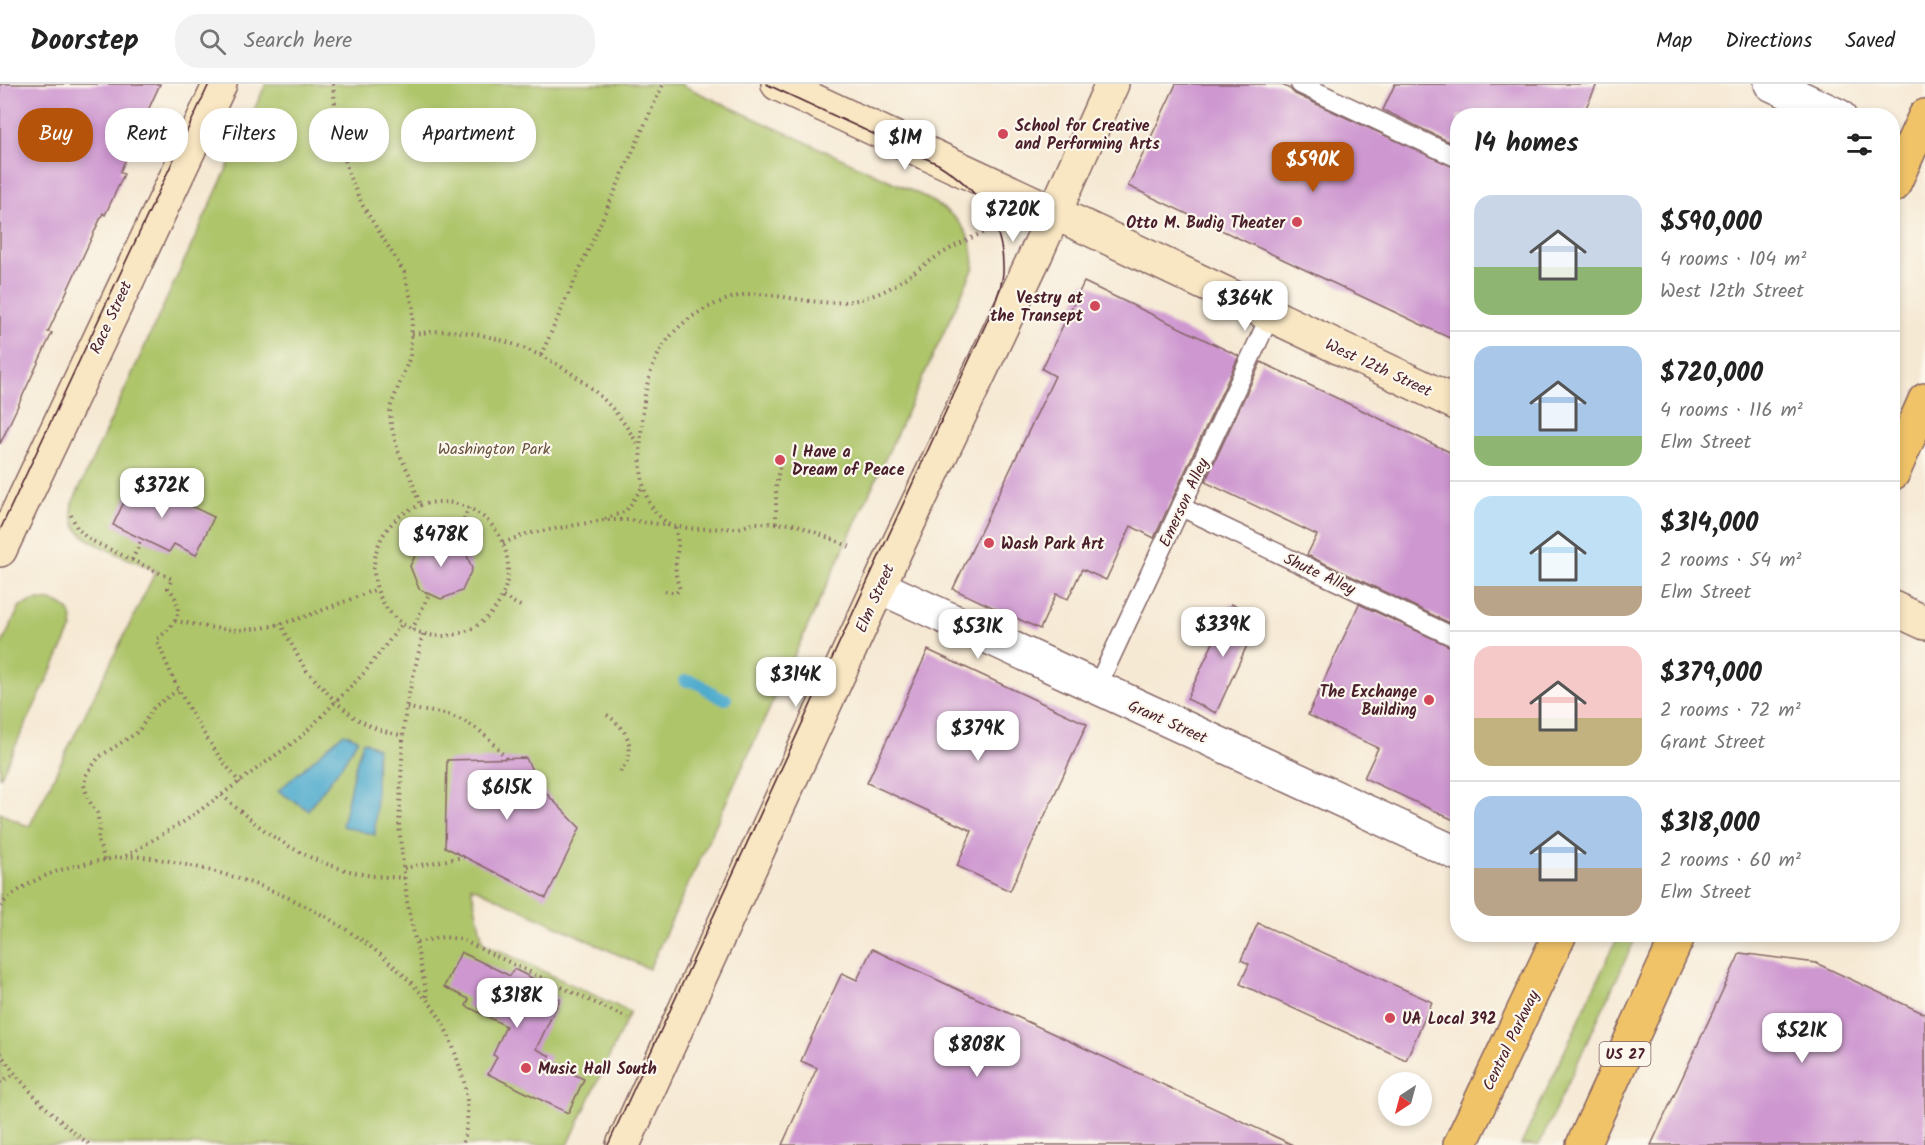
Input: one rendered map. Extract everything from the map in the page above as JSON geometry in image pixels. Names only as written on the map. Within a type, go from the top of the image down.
[{"type":"main road","points":[[1902,144],[1925,116]]},
{"type":"main road","points":[[1900,457],[1925,400]]},
{"type":"main road","name":"Central Parkway","points":[[1460,1145],[1556,942]]},
{"type":"main road","name":"US 27","points":[[1583,1145],[1675,942]]},
{"type":"street","name":"Race Street","points":[[2,542],[220,84]]},
{"type":"street","name":"West 12th Street","points":[[778,84],[1450,400]]},
{"type":"street","name":"Elm Street","points":[[623,1145],[1112,84]]},
{"type":"street","points":[[1771,84],[1822,108]]},
{"type":"street","name":"Grant Street","points":[[880,587],[1096,689],[1450,850]]},
{"type":"street","points":[[1900,611],[1925,623]]},
{"type":"lane","points":[[1300,84],[1450,154]]},
{"type":"lane","name":"Emerson Alley","points":[[1096,689],[1270,316]]},
{"type":"lane","name":"Shute Alley","points":[[1181,507],[1450,635]]},
{"type":"path","points":[[333,84],[338,136],[350,178],[363,206],[404,272],[413,307],[410,357],[390,408],[391,425],[398,451],[411,478],[420,505]]},
{"type":"path","points":[[541,355],[663,84]]},
{"type":"path","points":[[669,525],[653,509],[644,485],[640,447],[643,398],[648,374],[658,355],[672,334],[689,318],[713,305],[755,293],[820,303],[849,303],[901,284],[920,268],[970,238],[988,231]]},
{"type":"path","points":[[412,334],[445,331],[470,334],[505,342],[541,355],[602,397],[623,421],[640,447]]},
{"type":"path","points":[[776,523],[776,488],[780,463]]},
{"type":"path","points":[[604,520],[626,511],[644,485]]},
{"type":"path","points":[[436,501],[469,508],[483,516],[503,543],[508,561],[503,597],[493,613],[478,625],[460,634],[442,637],[412,630],[402,624],[386,608],[377,589],[373,569],[377,548],[386,529],[401,514],[420,505],[436,501]]},
{"type":"path","points":[[453,541],[469,508]]},
{"type":"path","points":[[72,515],[77,528],[87,539],[172,579],[168,588],[176,596],[179,606],[175,621],[157,639],[178,690],[203,734],[240,783]]},
{"type":"path","points":[[503,543],[526,534],[604,520],[629,520],[695,529],[739,528],[755,523],[795,524],[853,548]]},
{"type":"path","points":[[665,591],[676,593],[680,589],[675,576],[678,545],[675,526]]},
{"type":"path","points":[[132,560],[142,539]]},
{"type":"path","points":[[175,621],[221,629],[254,630],[377,589]]},
{"type":"path","points":[[412,630],[429,594]]},
{"type":"path","points":[[503,597],[524,608]]},
{"type":"path","points":[[280,623],[305,669],[336,702],[362,722],[403,736]]},
{"type":"path","points":[[126,857],[188,819],[302,736],[365,672],[402,624]]},
{"type":"path","points":[[423,634],[406,707],[399,826],[404,878],[429,1002]]},
{"type":"path","points":[[105,860],[98,840],[100,827],[97,813],[88,799],[84,786],[86,775],[99,757],[138,732],[154,707],[178,690]]},
{"type":"path","points":[[406,707],[421,712],[439,713],[474,726],[487,736],[506,759]]},
{"type":"path","points":[[607,715],[620,724],[628,736],[630,750],[626,766],[618,774]]},
{"type":"path","points":[[222,795],[275,839],[308,856],[340,868],[369,875],[404,878]]},
{"type":"path","points":[[0,906],[29,883],[51,873],[89,862],[126,857],[170,861],[243,879],[284,895],[320,913],[354,934],[395,967],[429,1002],[451,1037],[463,1077],[467,1105],[468,1128],[462,1145]]},
{"type":"path","points":[[404,868],[464,857]]},
{"type":"path","points":[[417,942],[443,937],[460,939],[627,1018]]},
{"type":"path","points":[[0,1053],[15,1074],[65,1126],[90,1145]]},
{"type":"path","points":[[0,1082],[15,1074]]},
{"type":"green space","name":"Washington Park","points":[[266,84],[680,84],[923,196],[953,216],[966,232],[970,242],[974,267],[649,969],[471,886],[483,943],[630,1012],[568,1145],[0,1145],[0,813],[29,827],[156,571],[101,546],[82,534],[74,521],[72,504],[230,162],[297,162],[297,108],[255,108]]},
{"type":"green space","points":[[36,600],[63,605],[70,614],[72,628],[0,778],[0,648],[20,606]]},
{"type":"green space","points":[[1615,942],[1634,942],[1539,1145],[1521,1145]]},
{"type":"water","points":[[344,733],[358,739],[342,765],[308,810],[278,791]]},
{"type":"water","points":[[363,741],[377,748],[375,835],[342,826]]},
{"type":"building","points":[[0,84],[160,84],[149,108],[105,108],[105,162],[125,162],[120,172],[124,174],[105,215],[103,213],[48,332],[52,333],[0,444]]},
{"type":"building","name":"Otto M. Budig Theater","points":[[1176,84],[1280,84],[1295,94],[1450,165],[1450,338],[1128,186]]},
{"type":"building","points":[[1395,84],[1597,84],[1586,108],[1450,108],[1450,142],[1383,110]]},
{"type":"building","points":[[1084,282],[1239,356],[1154,538],[1131,526],[1106,580],[1082,569],[1068,599],[1056,594],[1040,629],[953,589],[1055,376],[1042,369]]},
{"type":"building","points":[[1261,362],[1450,452],[1450,623],[1307,555],[1317,535],[1205,482]]},
{"type":"building","points":[[135,479],[214,517],[196,555],[174,544],[169,552],[113,525]]},
{"type":"building","points":[[443,536],[464,547],[472,569],[462,591],[441,599],[419,589],[410,566],[421,544]]},
{"type":"building","points":[[1231,604],[1260,617],[1216,713],[1187,699]]},
{"type":"building","points":[[1359,604],[1450,646],[1450,818],[1364,778],[1378,748],[1308,715]]},
{"type":"building","points":[[928,650],[1087,724],[1010,891],[957,866],[972,831],[867,783]]},
{"type":"building","points":[[526,758],[540,787],[580,828],[546,898],[445,847],[447,760]]},
{"type":"building","points":[[1258,923],[1432,1002],[1406,1060],[1240,984],[1249,964],[1241,960]]},
{"type":"building","points":[[872,949],[1293,1145],[782,1145],[817,1068],[801,1061],[812,1036],[842,973],[857,980]]},
{"type":"building","points":[[461,952],[510,976],[514,969],[548,986],[546,992],[560,999],[536,1049],[550,1056],[548,1062],[584,1079],[568,1113],[488,1074],[497,1057],[493,1055],[506,1026],[466,1006],[469,999],[444,987]]},
{"type":"building","points":[[1740,953],[1816,963],[1925,1014],[1925,1145],[1651,1145]]},
{"type":"waterway","points":[[685,681],[702,685],[715,695],[726,699]]},
{"type":"tram line","points":[[0,530],[209,84]]},
{"type":"tram line","points":[[608,1145],[991,313],[1003,273],[999,238],[994,223],[977,196],[952,174],[938,164],[766,84]]},
{"type":"place","name":"School for Creative and Performing Arts","points":[[1003,134]]},
{"type":"place","name":"Otto M. Budig Theater","points":[[1297,222]]},
{"type":"place","name":"Vestry at the Transept","points":[[1095,306]]},
{"type":"place","name":"I Have a Dream of Peace","points":[[780,460]]},
{"type":"place","name":"Wash Park Art","points":[[989,543]]},
{"type":"place","name":"The Exchange Building","points":[[1429,700]]},
{"type":"place","name":"UA Local 392","points":[[1390,1018]]},
{"type":"place","name":"Music Hall South","points":[[526,1068]]}]
